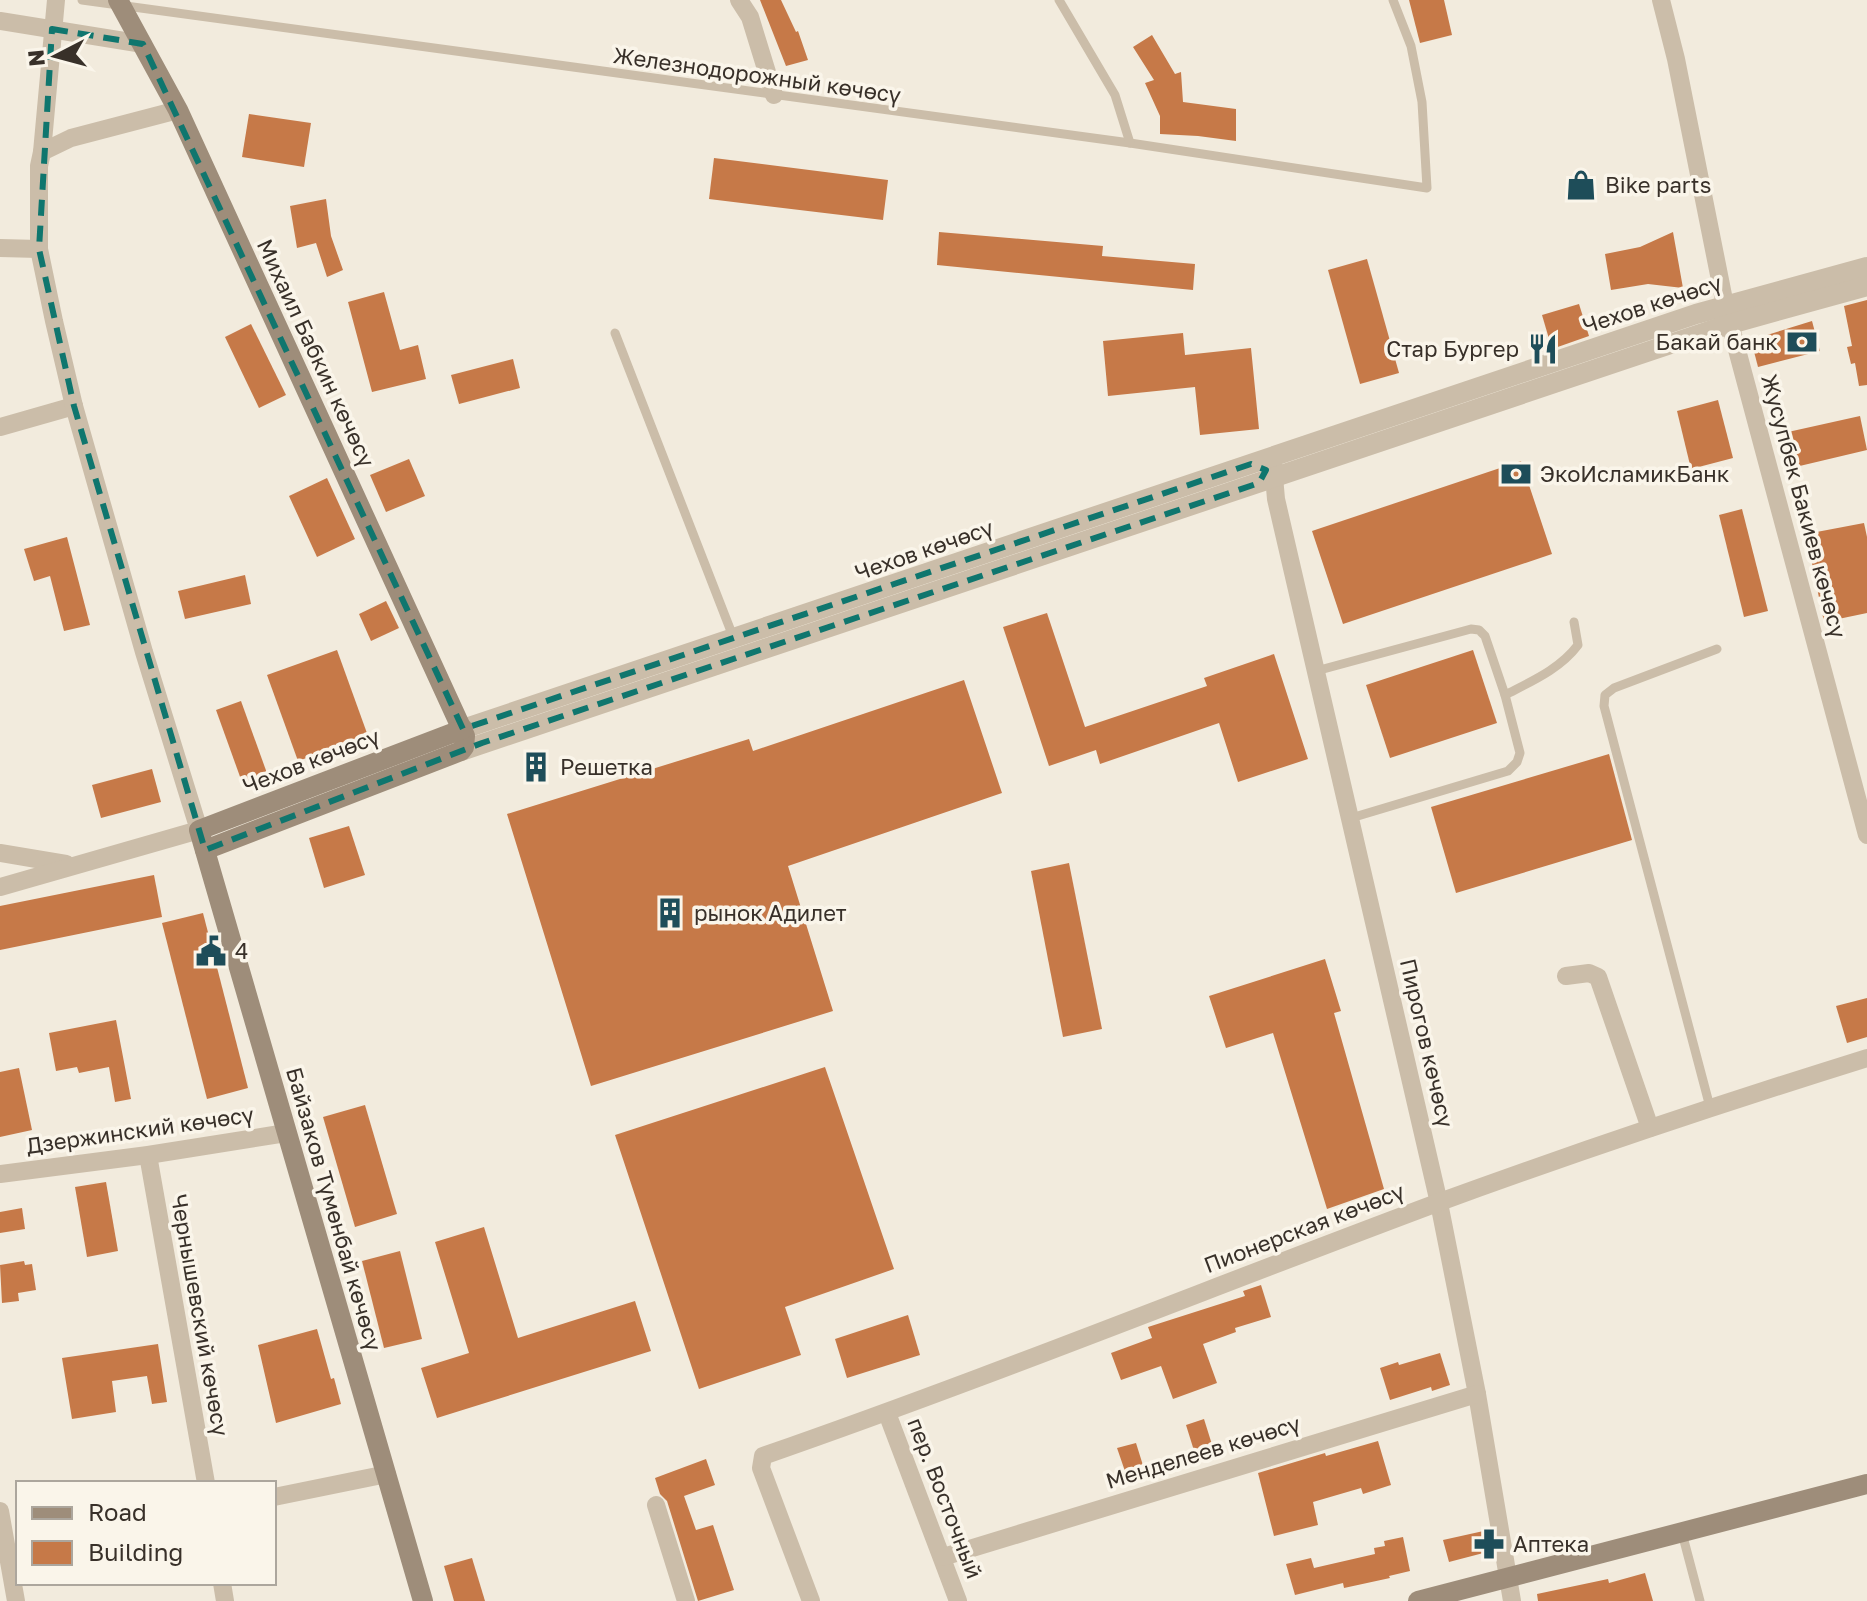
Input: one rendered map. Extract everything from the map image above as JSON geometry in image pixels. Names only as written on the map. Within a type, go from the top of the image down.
[{"type":"main road","name":"Михаил Бабкин көчөсү","points":[[120,3],[178,110],[463,729]]},
{"type":"main road","points":[[205,850],[461,751],[466,741],[463,729]]},
{"type":"main road","name":"Чехов көчөсү","points":[[199,830],[463,729]]},
{"type":"main road","name":"Байзаков Түмөнбай көчөсү","points":[[199,830],[423,1601]]},
{"type":"main road","points":[[1418,1601],[1867,1484]]},
{"type":"street","points":[[56,0],[39,166],[39,249],[74,406],[144,652],[199,830]]},
{"type":"street","points":[[739,0],[750,17],[774,95]]},
{"type":"street","name":"Жусупбек Бакиев көчөсү","points":[[1661,0],[1867,835]]},
{"type":"street","points":[[0,21],[143,44]]},
{"type":"street","points":[[42,152],[71,138],[178,110]]},
{"type":"street","points":[[0,248],[39,249]]},
{"type":"street","name":"Чехов көчөсү","points":[[461,751],[738,648],[1867,267]]},
{"type":"street","name":"Чехов көчөсү","points":[[1737,312],[1867,286]]},
{"type":"street","points":[[0,427],[74,406]]},
{"type":"street","name":"Пирогов көчөсү","points":[[1270,470],[1260,486],[1272,491],[1276,499],[1439,1203],[1477,1394],[1512,1601]]},
{"type":"street","name":"Чехов көчөсү","points":[[463,729],[738,648]]},
{"type":"street","name":"Чехов көчөсү","points":[[0,887],[199,830]]},
{"type":"street","points":[[0,853],[73,865]]},
{"type":"street","points":[[1566,976],[1589,973],[1598,977],[1650,1128]]},
{"type":"street","name":"Пионерская көчөсү","points":[[811,1601],[761,1468],[763,1456],[887,1413],[1439,1203],[1710,1107],[1867,1058]]},
{"type":"street","name":"Дзержинский көчөсү","points":[[0,1174],[286,1133]]},
{"type":"street","name":"Чернышевский көчөсү","points":[[148,1155],[206,1481]]},
{"type":"street","name":"Менделеев көчөсү","points":[[943,1557],[1477,1394]]},
{"type":"street","name":"пер. Восточный","points":[[887,1413],[958,1601]]},
{"type":"street","points":[[276,1497],[387,1474]]},
{"type":"street","points":[[656,1505],[686,1601]]},
{"type":"street","points":[[0,1511],[12,1543],[16,1601]]},
{"type":"lane","name":"Железнодорожный көчөсү","points":[[82,0],[1130,143],[1427,188],[1422,102],[1417,74],[1411,46],[1393,0]]},
{"type":"lane","points":[[1059,0],[1115,95],[1130,143]]},
{"type":"lane","points":[[615,333],[738,648]]},
{"type":"lane","points":[[1505,695],[1569,657],[1578,645],[1574,622]]},
{"type":"lane","points":[[1316,671],[1471,629],[1479,630],[1485,636],[1505,695],[1520,753],[1517,762],[1508,771],[1351,818]]},
{"type":"lane","points":[[1710,1107],[1604,706],[1605,695],[1614,688],[1717,649]]},
{"type":"lane","points":[[1682,1533],[1700,1601]]},
{"type":"highlighted area","points":[[52,29],[143,44],[463,729],[1251,464],[1266,470],[1259,483],[482,743],[205,850],[74,406],[39,249]]},
{"type":"building","points":[[760,0],[781,0],[798,31],[808,60],[786,66]]},
{"type":"building","points":[[1409,0],[1444,0],[1452,35],[1420,43]]},
{"type":"building","points":[[1152,35],[1175,74],[1181,72],[1183,102],[1236,109],[1236,141],[1160,134],[1160,116],[1145,83],[1154,80],[1133,47]]},
{"type":"building","points":[[249,114],[311,123],[304,167],[242,157]]},
{"type":"building","points":[[714,158],[888,180],[883,220],[709,199]]},
{"type":"building","points":[[326,199],[331,236],[343,270],[327,277],[316,243],[297,248],[290,206]]},
{"type":"building","points":[[939,232],[1103,246],[1102,256],[1195,264],[1193,290],[937,265]]},
{"type":"building","points":[[1673,232],[1683,288],[1648,284],[1611,290],[1605,254],[1640,247]]},
{"type":"building","points":[[1367,259],[1399,373],[1360,384],[1328,270]]},
{"type":"building","points":[[384,292],[400,350],[418,345],[426,379],[372,392],[348,302]]},
{"type":"building","points":[[1867,300],[1867,385],[1859,386],[1855,363],[1851,364],[1847,347],[1852,346],[1844,306]]},
{"type":"building","points":[[1579,304],[1589,336],[1552,349],[1542,315]]},
{"type":"building","points":[[1812,321],[1820,351],[1758,367],[1751,340]]},
{"type":"building","points":[[251,324],[286,395],[259,408],[225,337]]},
{"type":"building","points":[[1183,333],[1185,355],[1251,348],[1259,429],[1200,435],[1195,387],[1108,396],[1103,341]]},
{"type":"building","points":[[513,359],[520,388],[459,404],[451,375]]},
{"type":"building","points":[[1718,400],[1733,458],[1691,469],[1677,411]]},
{"type":"building","points":[[1860,416],[1867,450],[1787,469],[1779,434]]},
{"type":"building","points":[[409,459],[425,496],[386,512],[370,475]]},
{"type":"building","points":[[1521,461],[1552,554],[1343,624],[1312,531]]},
{"type":"building","points":[[327,478],[355,539],[317,557],[289,496]]},
{"type":"building","points":[[1742,509],[1768,611],[1744,617],[1719,515]]},
{"type":"building","points":[[1864,523],[1867,537],[1867,613],[1824,622],[1806,534]]},
{"type":"building","points":[[67,537],[90,625],[64,631],[50,576],[34,581],[24,549]]},
{"type":"building","points":[[245,575],[251,604],[185,619],[178,591]]},
{"type":"building","points":[[386,601],[399,628],[371,641],[359,614]]},
{"type":"building","points":[[1047,613],[1085,727],[1207,686],[1204,678],[1274,654],[1308,759],[1238,782],[1219,723],[1100,764],[1096,750],[1049,766],[1003,627]]},
{"type":"building","points":[[337,650],[368,736],[298,761],[267,675]]},
{"type":"building","points":[[1473,650],[1497,723],[1390,758],[1366,685]]},
{"type":"building","name":"рынок Адилет","points":[[964,680],[1002,793],[788,866],[833,1011],[591,1086],[507,814],[749,739],[753,751]]},
{"type":"building","points":[[241,701],[268,776],[243,785],[216,710]]},
{"type":"building","points":[[1609,754],[1632,840],[1456,893],[1431,807]]},
{"type":"building","points":[[152,769],[161,802],[101,818],[92,785]]},
{"type":"building","points":[[349,826],[365,875],[324,888],[309,838]]},
{"type":"building","points":[[1069,863],[1102,1029],[1063,1037],[1031,871]]},
{"type":"building","points":[[154,875],[162,917],[0,950],[0,906]]},
{"type":"building","points":[[203,913],[248,1088],[207,1099],[162,923]]},
{"type":"building","points":[[1325,959],[1341,1011],[1334,1013],[1384,1189],[1327,1209],[1273,1033],[1226,1048],[1209,996]]},
{"type":"building","points":[[1867,998],[1867,1037],[1847,1043],[1836,1006]]},
{"type":"building","points":[[116,1020],[131,1099],[115,1102],[109,1067],[79,1073],[77,1067],[56,1071],[49,1033]]},
{"type":"building","points":[[825,1067],[894,1269],[785,1307],[801,1355],[699,1389],[615,1135]]},
{"type":"building","points":[[19,1068],[32,1130],[0,1137],[0,1072]]},
{"type":"building","points":[[365,1105],[397,1214],[355,1227],[323,1117]]},
{"type":"building","points":[[106,1182],[118,1251],[87,1257],[75,1187]]},
{"type":"building","points":[[22,1208],[25,1229],[0,1233],[0,1212]]},
{"type":"building","points":[[484,1227],[518,1338],[635,1301],[651,1351],[437,1418],[421,1368],[469,1353],[435,1242]]},
{"type":"building","points":[[400,1251],[422,1339],[384,1348],[362,1261]]},
{"type":"building","points":[[24,1261],[25,1265],[32,1264],[36,1290],[18,1293],[19,1301],[2,1303],[0,1265]]},
{"type":"building","points":[[1261,1285],[1271,1317],[1235,1328],[1236,1332],[1203,1344],[1217,1383],[1173,1399],[1161,1366],[1121,1380],[1111,1353],[1152,1338],[1148,1327],[1245,1296],[1243,1291]]},
{"type":"building","points":[[908,1315],[920,1355],[847,1378],[835,1339]]},
{"type":"building","points":[[317,1329],[341,1404],[276,1423],[258,1345]]},
{"type":"building","points":[[158,1344],[167,1402],[152,1404],[147,1376],[112,1381],[116,1412],[72,1419],[62,1358]]},
{"type":"building","points":[[1440,1353],[1450,1385],[1432,1391],[1431,1387],[1390,1400],[1380,1368]]},
{"type":"building","points":[[1204,1419],[1214,1451],[1196,1457],[1186,1425]]},
{"type":"building","points":[[1378,1441],[1391,1485],[1363,1494],[1361,1488],[1313,1502],[1318,1525],[1274,1536],[1258,1473]]},
{"type":"building","points":[[1136,1443],[1146,1475],[1128,1480],[1117,1448]]},
{"type":"building","points":[[706,1459],[715,1485],[684,1496],[696,1530],[713,1525],[734,1590],[698,1601],[667,1501],[660,1494],[655,1478]]},
{"type":"building","points":[[1488,1530],[1491,1551],[1449,1562],[1443,1540]]},
{"type":"building","points":[[1403,1537],[1410,1571],[1344,1588],[1343,1583],[1295,1595],[1286,1564],[1311,1558],[1314,1568],[1375,1554],[1374,1548],[1385,1546],[1384,1541]]},
{"type":"building","points":[[472,1558],[485,1601],[454,1601],[444,1566]]},
{"type":"building","points":[[1645,1573],[1653,1601],[1538,1601],[1537,1594],[1608,1579],[1609,1583]]},
{"type":"place","name":"Bike parts","points":[[1581,185]]},
{"type":"place","name":"Бакай банк","points":[[1802,342]]},
{"type":"place","name":"Стар Бургер","points":[[1543,349]]},
{"type":"place","name":"ЭкоИсламикБанк","points":[[1516,474]]},
{"type":"place","name":"Решетка","points":[[536,767]]},
{"type":"place","name":"рынок Адилет","points":[[670,913]]},
{"type":"place","name":"4","points":[[211,951]]},
{"type":"place","name":"Аптека","points":[[1489,1544]]}]
